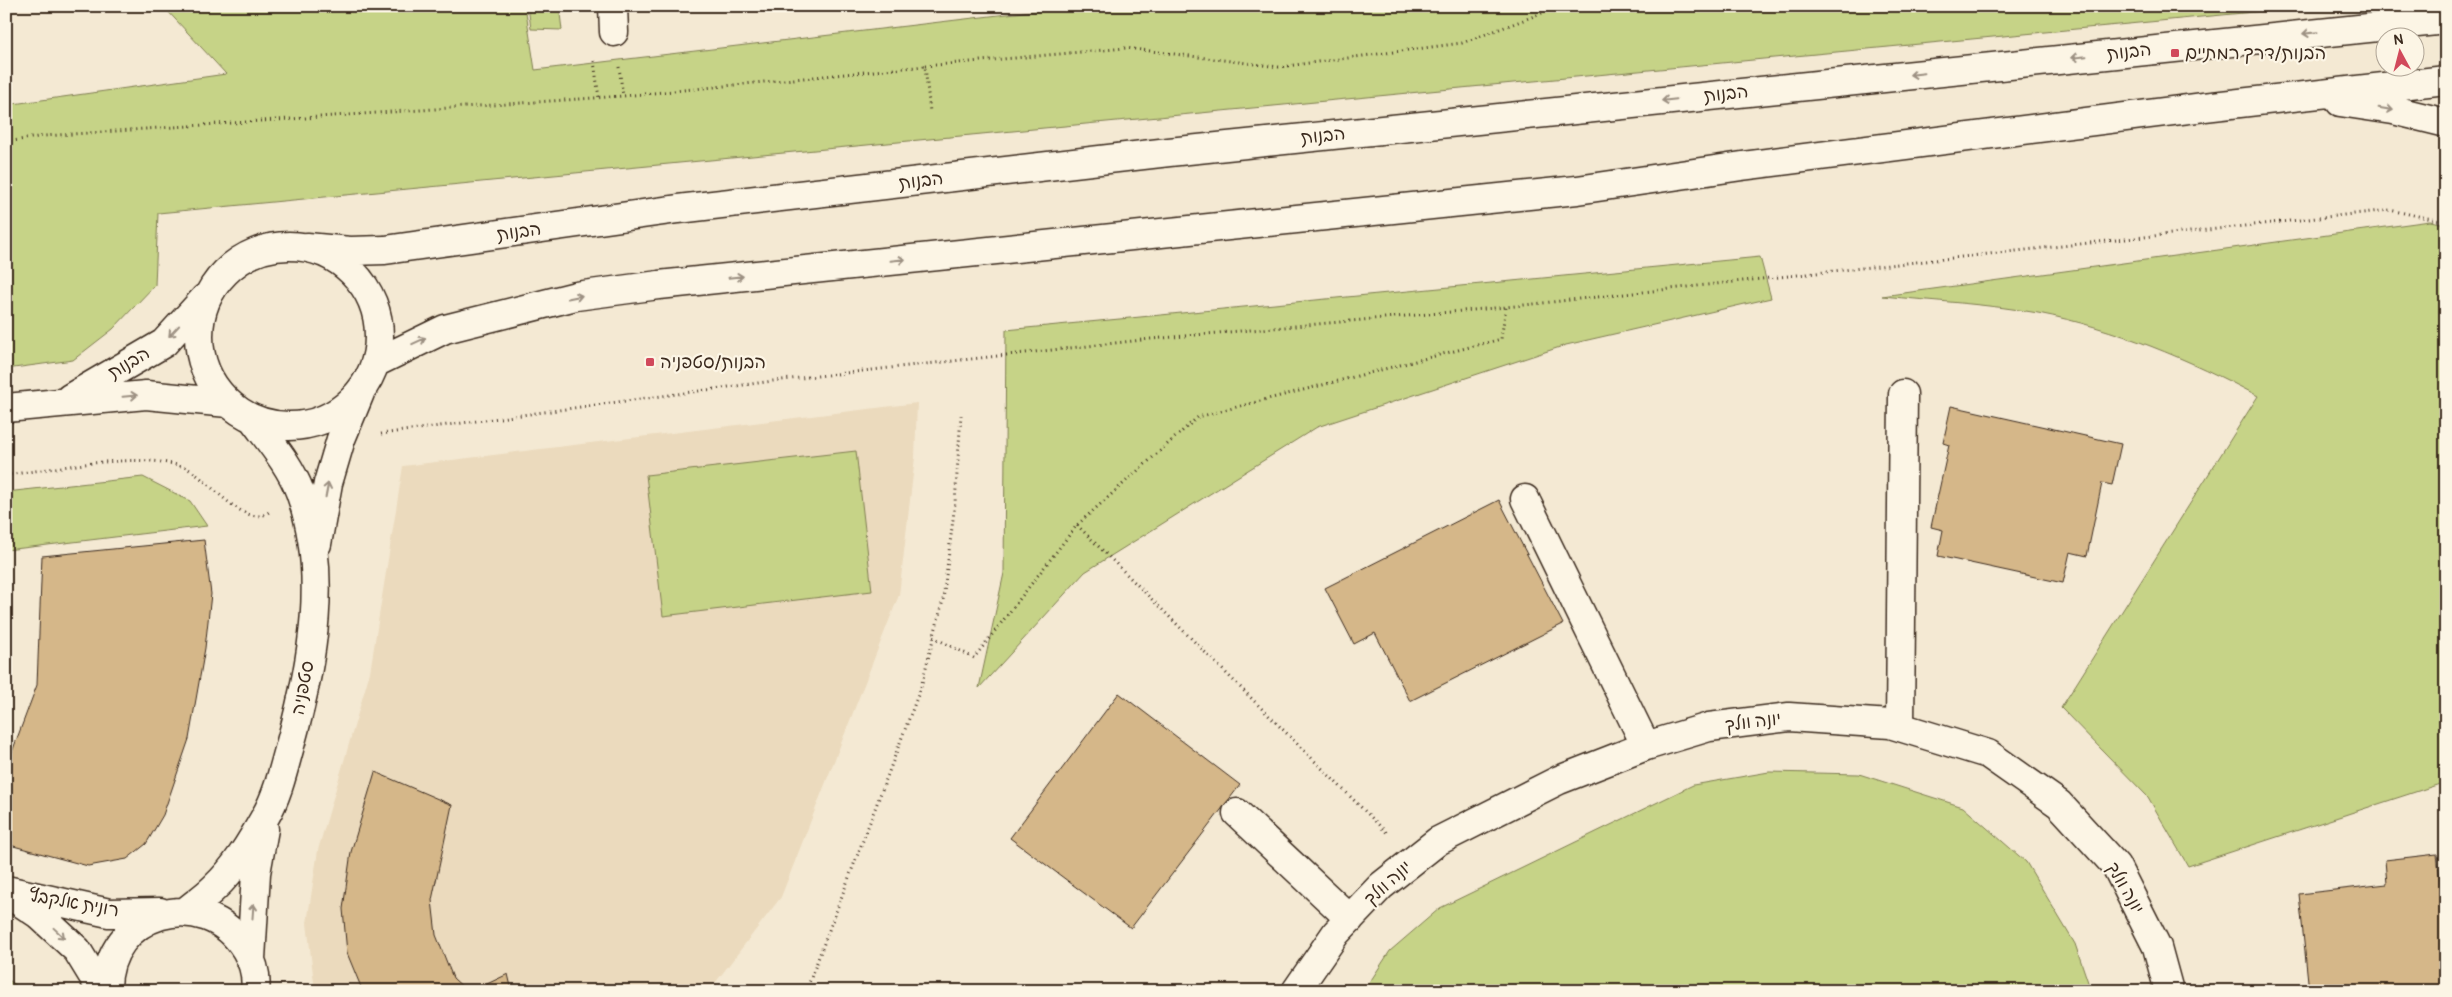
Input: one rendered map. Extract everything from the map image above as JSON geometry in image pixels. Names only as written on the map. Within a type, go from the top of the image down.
[{"type":"street","name":"הבנות","points":[[2341,30],[2394,6]]},
{"type":"street","name":"הבנות","points":[[64,401],[164,342],[207,296],[224,271],[248,255],[277,246],[350,251],[385,250],[687,208],[1169,152],[2446,20]]},
{"type":"street","points":[[375,363],[445,329],[576,296],[1577,190],[1742,166],[2446,80]]},
{"type":"street","points":[[2304,96],[2393,110],[2446,123]]},
{"type":"street","name":"סטפניה","points":[[255,981],[256,873],[266,816],[285,762],[309,663],[316,598],[315,555],[328,483],[341,439],[375,363],[379,333],[373,304],[358,277],[335,258],[307,247]]},
{"type":"street","points":[[207,296],[198,324],[199,353],[210,380],[228,403],[253,419],[282,426],[312,423],[340,410],[362,390]]},
{"type":"street","points":[[1900,727],[1903,394]]},
{"type":"street","name":"הבנות","points":[[6,408],[64,401],[146,395],[228,403]]},
{"type":"street","name":"סטפניה","points":[[253,419],[283,460],[300,491],[315,555]]},
{"type":"street","points":[[1525,499],[1646,746]]},
{"type":"street","name":"יונה וולך","points":[[1296,991],[1336,933],[1381,886],[1438,841],[1558,780],[1646,746],[1709,727],[1789,717],[1890,724],[1988,754],[2059,804],[2116,866],[2157,947],[2168,991]]},
{"type":"street","points":[[1237,813],[1350,919]]},
{"type":"street","name":"סטפניה","points":[[178,912],[215,888],[241,855],[266,816]]},
{"type":"street","name":"רונית אלקבץ","points":[[6,892],[109,913],[197,913],[220,922],[239,938],[255,981]]},
{"type":"street","name":"רונית אלקבץ","points":[[6,892],[38,914],[77,950],[102,991]]},
{"type":"street","points":[[108,991],[107,976],[114,953],[129,933],[148,919],[178,912]]},
{"type":"path","points":[[6,142],[44,136],[622,96],[1126,48],[1279,67],[1462,43],[1561,6]]},
{"type":"path","points":[[925,66],[930,112]]},
{"type":"path","points":[[341,439],[773,381],[1151,339],[1506,307],[2390,210],[2446,222]]},
{"type":"path","points":[[934,637],[974,658],[1077,526],[1198,417],[1501,339],[1506,307]]},
{"type":"path","points":[[806,991],[921,687],[943,600],[954,513],[961,415]]},
{"type":"path","points":[[6,475],[115,461],[170,462],[192,470],[245,514],[266,515],[300,491]]},
{"type":"path","points":[[1077,526],[1414,859]]},
{"type":"shaded area","points":[[917,403],[915,457],[899,595],[781,897],[709,991],[317,991],[314,983],[307,923],[318,850],[370,672],[403,466]]},
{"type":"green space","points":[[163,6],[525,6],[535,70],[1075,6],[2316,6],[158,213],[155,285],[113,329],[73,360],[6,369],[6,105],[226,74]]},
{"type":"green space","points":[[528,6],[559,6],[562,30],[531,29]]},
{"type":"green space","points":[[2430,221],[2446,224],[2446,782],[2188,866],[2148,797],[2061,708],[2258,396],[2232,382],[2151,346],[2067,319],[1999,307],[1882,296]]},
{"type":"green space","points":[[1760,257],[1771,298],[1566,345],[1317,427],[1085,572],[979,688],[1004,573],[1006,330]]},
{"type":"green space","points":[[856,451],[872,591],[663,616],[646,475]]},
{"type":"green space","points":[[143,477],[190,501],[207,526],[6,550],[6,492]]},
{"type":"green space","points":[[1769,772],[1859,774],[1963,807],[2026,862],[2075,944],[2091,991],[1364,991],[1390,951],[1440,908],[1693,785]]},
{"type":"green space","points":[[6,978],[24,991],[6,991]]},
{"type":"building","points":[[1951,406],[2121,444],[2112,485],[2102,483],[2087,556],[2070,552],[2063,583],[1938,556],[1943,530],[1931,527],[1949,445],[1943,443]]},
{"type":"building","points":[[1499,500],[1563,624],[1410,701],[1375,633],[1354,644],[1325,588]]},
{"type":"building","points":[[204,540],[211,594],[205,648],[189,739],[163,815],[146,844],[127,859],[88,866],[6,844],[6,768],[37,685],[42,556]]},
{"type":"building","points":[[1119,693],[1240,785],[1131,928],[1010,838]]},
{"type":"building","points":[[375,772],[452,805],[432,900],[436,935],[453,978],[467,991],[363,991],[361,987],[347,953],[343,909],[351,852]]},
{"type":"building","points":[[2437,854],[2446,934],[2446,991],[2309,991],[2299,894],[2387,884],[2385,860]]},
{"type":"building","points":[[508,974],[512,991],[485,991],[487,984]]},
{"type":"building","points":[[917,987],[933,991],[916,991]]},
{"type":"place","name":"הבנות/דרך רמתיים","points":[[2175,53]]},
{"type":"place","name":"הבנות/סטפניה","points":[[650,362]]}]
